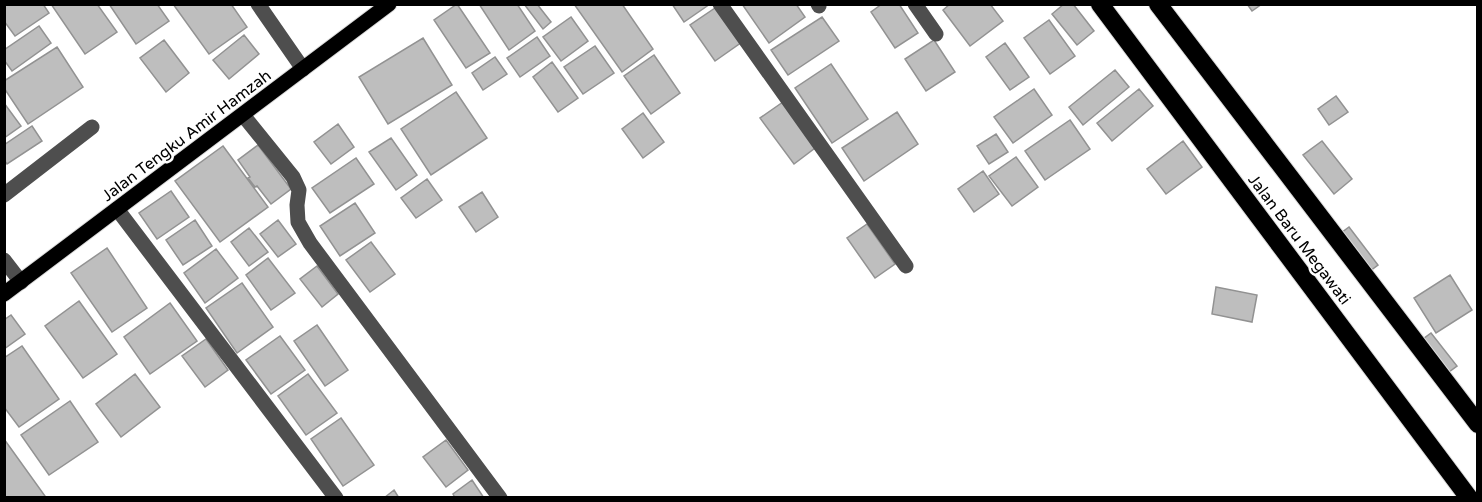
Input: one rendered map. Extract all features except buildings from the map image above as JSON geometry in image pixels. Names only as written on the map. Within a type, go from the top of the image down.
[{"type":"highway","name":"Jalan Baru Megawati","points":[[1100,4],[1469,498]]},
{"type":"highway","name":"Jalan Baru Megawati","points":[[1158,4],[1478,424]]},
{"type":"main road","name":"Jalan Tengku Amir Hamzah","points":[[4,294],[389,4]]},
{"type":"street","points":[[258,4],[303,69]]},
{"type":"street","points":[[720,4],[906,266]]},
{"type":"street","points":[[915,4],[936,34]]},
{"type":"street","points":[[243,115],[293,177],[299,190],[298,222],[310,243],[500,498]]},
{"type":"street","points":[[4,195],[92,127]]},
{"type":"street","points":[[117,209],[336,498]]},
{"type":"street","points":[[4,260],[21,282]]}]
